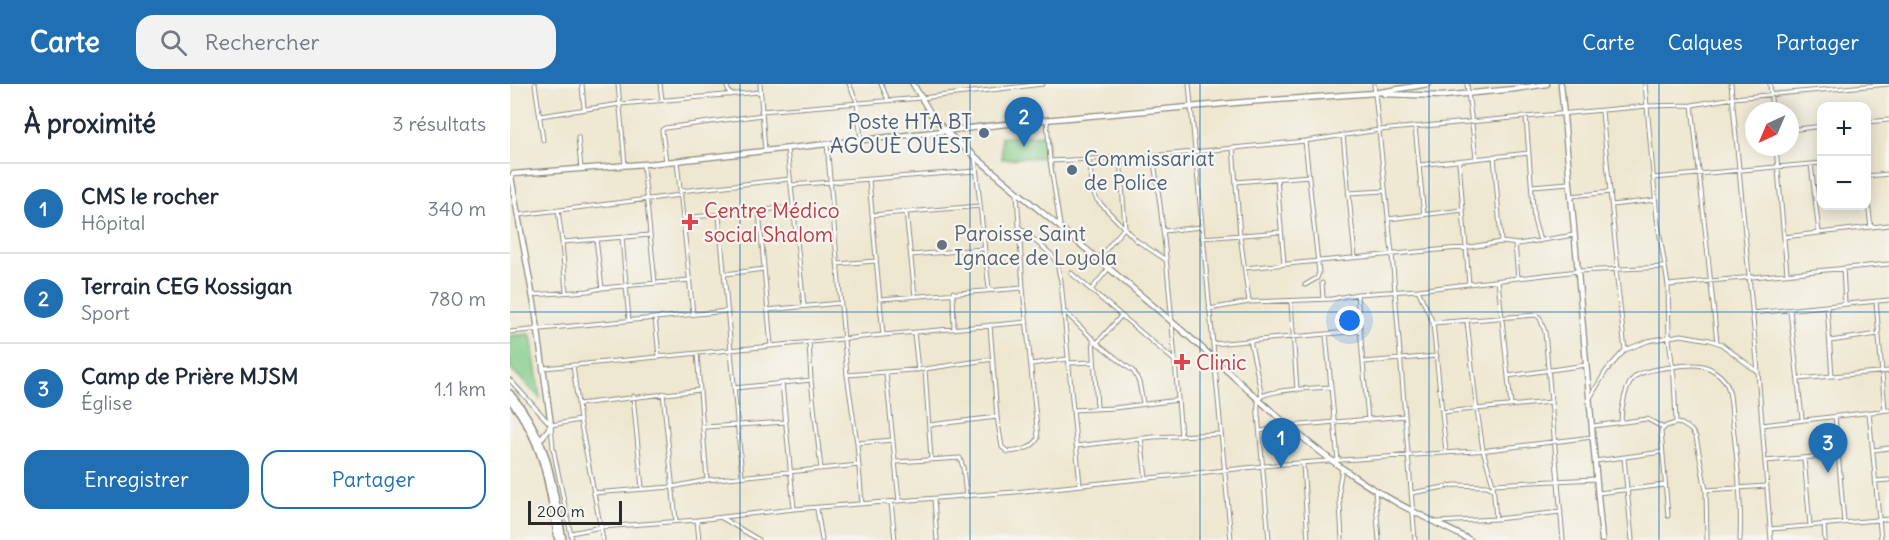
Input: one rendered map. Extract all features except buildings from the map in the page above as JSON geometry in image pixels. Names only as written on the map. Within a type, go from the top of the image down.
[{"type":"main road","points":[[510,393],[536,431],[558,540]]},
{"type":"main road","points":[[510,400],[538,441],[550,468],[563,540]]},
{"type":"street","points":[[536,84],[543,140]]},
{"type":"street","points":[[582,84],[584,108]]},
{"type":"street","points":[[618,84],[625,165]]},
{"type":"street","points":[[660,84],[662,100]]},
{"type":"street","points":[[726,84],[729,95]]},
{"type":"street","points":[[760,84],[765,151]]},
{"type":"street","points":[[849,84],[857,102],[861,141]]},
{"type":"street","points":[[881,84],[888,100]]},
{"type":"street","points":[[913,84],[931,114],[946,132],[1060,225],[1290,426],[1342,468],[1375,490],[1470,540]]},
{"type":"street","points":[[666,162],[662,133],[665,128],[761,113],[857,102],[921,98],[1004,86],[1041,84]]},
{"type":"street","points":[[1189,84],[1231,540]]},
{"type":"street","points":[[1374,84],[1392,254],[1415,540]]},
{"type":"street","points":[[572,540],[553,448],[544,368],[511,175],[677,161],[1047,120],[1375,93],[1428,84]]},
{"type":"street","points":[[1467,84],[1476,157]]},
{"type":"street","points":[[1375,93],[1416,96],[1515,89],[1547,84]]},
{"type":"street","points":[[1561,84],[1602,540]]},
{"type":"street","points":[[1645,84],[1655,200],[1668,285],[1669,339],[1676,423]]},
{"type":"street","points":[[1731,84],[1771,540]]},
{"type":"street","points":[[1770,84],[1771,102]]},
{"type":"street","points":[[1050,161],[1153,156],[1305,141],[1379,130],[1602,112],[1648,106],[1692,105],[1733,98],[1889,84]]},
{"type":"street","points":[[540,116],[620,104],[760,92]]},
{"type":"street","points":[[1692,105],[1717,343]]},
{"type":"street","points":[[1602,112],[1625,350]]},
{"type":"street","points":[[1526,117],[1535,226],[1540,241]]},
{"type":"street","points":[[1047,120],[1050,161],[1060,225]]},
{"type":"street","points":[[1871,122],[1889,120]]},
{"type":"street","points":[[1415,127],[1424,215]]},
{"type":"street","points":[[1799,129],[1817,127]]},
{"type":"street","points":[[1343,135],[1355,257]]},
{"type":"street","points":[[578,137],[581,169]]},
{"type":"street","points":[[1305,141],[1319,261],[1319,276],[1305,285]]},
{"type":"street","points":[[827,144],[847,375],[857,443],[862,504]]},
{"type":"street","points":[[1233,147],[1240,235],[1249,302]]},
{"type":"street","points":[[787,149],[804,306]]},
{"type":"street","points":[[1419,165],[1529,153]]},
{"type":"street","points":[[1153,156],[1173,323],[1181,436]]},
{"type":"street","points":[[1494,156],[1501,242]]},
{"type":"street","points":[[1777,156],[1788,273]]},
{"type":"street","points":[[975,157],[988,289]]},
{"type":"street","points":[[1098,258],[1125,227],[1120,158]]},
{"type":"street","points":[[1089,159],[1095,196],[1141,243],[1166,260]]},
{"type":"street","points":[[677,161],[693,315]]},
{"type":"street","points":[[1459,162],[1469,284]]},
{"type":"street","points":[[1653,178],[1817,163]]},
{"type":"street","points":[[643,164],[655,283]]},
{"type":"street","points":[[1811,164],[1819,233]]},
{"type":"street","points":[[791,185],[976,171]]},
{"type":"street","points":[[1871,176],[1889,174]]},
{"type":"street","points":[[1236,182],[1310,176]]},
{"type":"street","points":[[1277,178],[1284,264]]},
{"type":"street","points":[[518,216],[790,179]]},
{"type":"street","points":[[869,180],[883,335]]},
{"type":"street","points":[[1532,186],[1570,182]]},
{"type":"street","points":[[990,325],[997,417],[1002,447],[1005,451],[1023,449],[1038,440],[1023,288],[1017,191]]},
{"type":"street","points":[[1348,193],[1385,191]]},
{"type":"street","points":[[1571,196],[1611,192]]},
{"type":"street","points":[[1612,205],[1655,200]]},
{"type":"street","points":[[872,215],[980,206]]},
{"type":"street","points":[[683,218],[793,207]]},
{"type":"street","points":[[558,210],[566,292]]},
{"type":"street","points":[[1388,219],[1464,210]]},
{"type":"street","points":[[1869,210],[1871,227]]},
{"type":"street","points":[[759,211],[771,346]]},
{"type":"street","points":[[906,212],[915,296]]},
{"type":"street","points":[[719,215],[742,476]]},
{"type":"street","points":[[1784,237],[1889,225]]},
{"type":"street","points":[[1018,227],[1055,260],[1061,281],[1080,485]]},
{"type":"street","points":[[1163,231],[1201,227]]},
{"type":"street","points":[[1202,238],[1281,232]]},
{"type":"street","points":[[562,242],[650,235]]},
{"type":"street","points":[[1245,268],[1501,242],[1515,244],[1574,235]]},
{"type":"street","points":[[622,237],[629,320]]},
{"type":"street","points":[[596,239],[602,288]]},
{"type":"street","points":[[1515,244],[1518,279]]},
{"type":"street","points":[[911,255],[983,249]]},
{"type":"street","points":[[837,264],[876,261]]},
{"type":"street","points":[[1668,285],[1889,264]]},
{"type":"street","points":[[1209,309],[1249,302],[1323,299],[1578,271],[1665,267]]},
{"type":"street","points":[[1091,290],[1108,268]]},
{"type":"street","points":[[1843,268],[1845,304]]},
{"type":"street","points":[[725,274],[764,269]]},
{"type":"street","points":[[1071,273],[1175,361]]},
{"type":"street","points":[[532,295],[689,280]]},
{"type":"street","points":[[1498,281],[1511,406]]},
{"type":"street","points":[[1322,283],[1323,299]]},
{"type":"street","points":[[880,299],[1023,288]]},
{"type":"street","points":[[1418,290],[1433,323],[1446,452]]},
{"type":"street","points":[[953,292],[954,328]]},
{"type":"street","points":[[1357,294],[1368,420]]},
{"type":"street","points":[[1752,313],[1889,300]]},
{"type":"street","points":[[1762,425],[1887,410],[1876,301]]},
{"type":"street","points":[[1291,302],[1292,338],[1298,390]]},
{"type":"street","points":[[767,310],[841,303]]},
{"type":"street","points":[[1827,306],[1832,376]]},
{"type":"street","points":[[1790,310],[1802,419]]},
{"type":"street","points":[[510,332],[728,311]]},
{"type":"street","points":[[1064,311],[1097,343],[1136,375],[1143,403]]},
{"type":"street","points":[[1097,343],[1121,316]]},
{"type":"street","points":[[1433,323],[1539,316],[1545,332],[1563,540]]},
{"type":"street","points":[[655,318],[659,356]]},
{"type":"street","points":[[1467,321],[1483,450],[1493,484],[1496,519]]},
{"type":"street","points":[[544,368],[1027,322]]},
{"type":"street","points":[[1212,344],[1361,331]]},
{"type":"street","points":[[914,333],[918,370]]},
{"type":"street","points":[[1326,334],[1336,462]]},
{"type":"street","points":[[1830,341],[1878,334]]},
{"type":"street","points":[[1590,399],[1606,371],[1625,350],[1648,341],[1681,335],[1717,343],[1732,351],[1758,372]]},
{"type":"street","points":[[1093,338],[1097,408]]},
{"type":"street","points":[[1250,340],[1260,398],[1258,414],[1269,540]]},
{"type":"street","points":[[809,342],[821,469]]},
{"type":"street","points":[[697,353],[708,480]]},
{"type":"street","points":[[1364,362],[1437,356]]},
{"type":"street","points":[[847,375],[918,370],[993,359]]},
{"type":"street","points":[[1030,364],[1093,362]]},
{"type":"street","points":[[573,365],[580,420],[603,540]]},
{"type":"street","points":[[1508,376],[1586,365]]},
{"type":"street","points":[[1621,422],[1630,383],[1635,377],[1651,369],[1701,365],[1714,371],[1725,382],[1732,411],[1741,508],[1740,540]]},
{"type":"street","points":[[925,369],[932,459]]},
{"type":"street","points":[[1798,380],[1889,371]]},
{"type":"street","points":[[886,373],[899,501]]},
{"type":"street","points":[[510,380],[550,426]]},
{"type":"street","points":[[735,388],[811,380]]},
{"type":"street","points":[[782,383],[794,509]]},
{"type":"street","points":[[1260,398],[1298,390],[1331,387]]},
{"type":"street","points":[[578,404],[700,390]]},
{"type":"street","points":[[663,393],[676,521]]},
{"type":"street","points":[[633,396],[642,488]]},
{"type":"street","points":[[1073,410],[1178,400]]},
{"type":"street","points":[[1442,412],[1551,402]]},
{"type":"street","points":[[1869,412],[1881,540]]},
{"type":"street","points":[[1260,431],[1290,426],[1405,416]]},
{"type":"street","points":[[1834,416],[1844,522]]},
{"type":"street","points":[[929,425],[997,417]]},
{"type":"street","points":[[1591,426],[1647,419],[1662,427],[1676,423],[1687,426],[1696,437],[1706,490],[1707,540]]},
{"type":"street","points":[[536,431],[580,420]]},
{"type":"street","points":[[703,427],[786,422]]},
{"type":"street","points":[[538,441],[550,426]]},
{"type":"street","points":[[1662,427],[1660,436],[1668,516]]},
{"type":"street","points":[[1076,446],[1142,438],[1221,434]]},
{"type":"street","points":[[571,533],[601,527],[934,499],[1264,466],[1483,450],[1592,437]]},
{"type":"street","points":[[1142,438],[1146,478]]},
{"type":"street","points":[[857,443],[893,440]]},
{"type":"street","points":[[1873,450],[1889,448]]},
{"type":"street","points":[[1594,461],[1662,452]]},
{"type":"street","points":[[1765,461],[1837,454]]},
{"type":"street","points":[[896,462],[956,457],[961,459],[966,496]]},
{"type":"street","points":[[1624,458],[1632,540]]},
{"type":"street","points":[[1804,458],[1810,525]]},
{"type":"street","points":[[1303,464],[1308,540]]},
{"type":"street","points":[[593,493],[672,487],[742,476],[859,465]]},
{"type":"street","points":[[1342,468],[1339,486],[1342,540]]},
{"type":"street","points":[[1493,484],[1596,479]]},
{"type":"street","points":[[1875,481],[1889,480]]},
{"type":"street","points":[[1412,494],[1455,484],[1487,486],[1493,489]]},
{"type":"street","points":[[1598,493],[1665,485]]},
{"type":"street","points":[[1706,490],[1767,486]]},
{"type":"street","points":[[1375,490],[1379,540]]},
{"type":"street","points":[[930,540],[937,540],[934,499]]},
{"type":"street","points":[[891,502],[895,540]]},
{"type":"street","points":[[818,508],[822,540]]},
{"type":"street","points":[[1436,522],[1561,512]]},
{"type":"street","points":[[720,517],[759,540]]},
{"type":"street","points":[[1770,529],[1889,519]]},
{"type":"street","points":[[697,520],[699,540]]},
{"type":"street","points":[[1824,524],[1824,540]]},
{"type":"green space","points":[[1047,135],[1048,157],[1002,159],[1001,137]]},
{"type":"green space","points":[[531,335],[540,398],[510,368],[510,336]]},
{"type":"place","name":"Poste HTA BT AGOUÈ OUEST","points":[[984,133]]},
{"type":"place","name":"Terrain CEG Kossigan","points":[[1024,147]]},
{"type":"place","name":"Commissariat de Police","points":[[1072,170]]},
{"type":"place","name":"Centre Médico social Shalom","points":[[690,222]]},
{"type":"place","name":"Paroisse Saint Ignace de Loyola","points":[[942,245]]},
{"type":"place","name":"Clinic","points":[[1182,362]]},
{"type":"place","name":"CMS le rocher","points":[[1281,468]]},
{"type":"place","name":"Camp de Prière MJSM","points":[[1828,473]]}]
